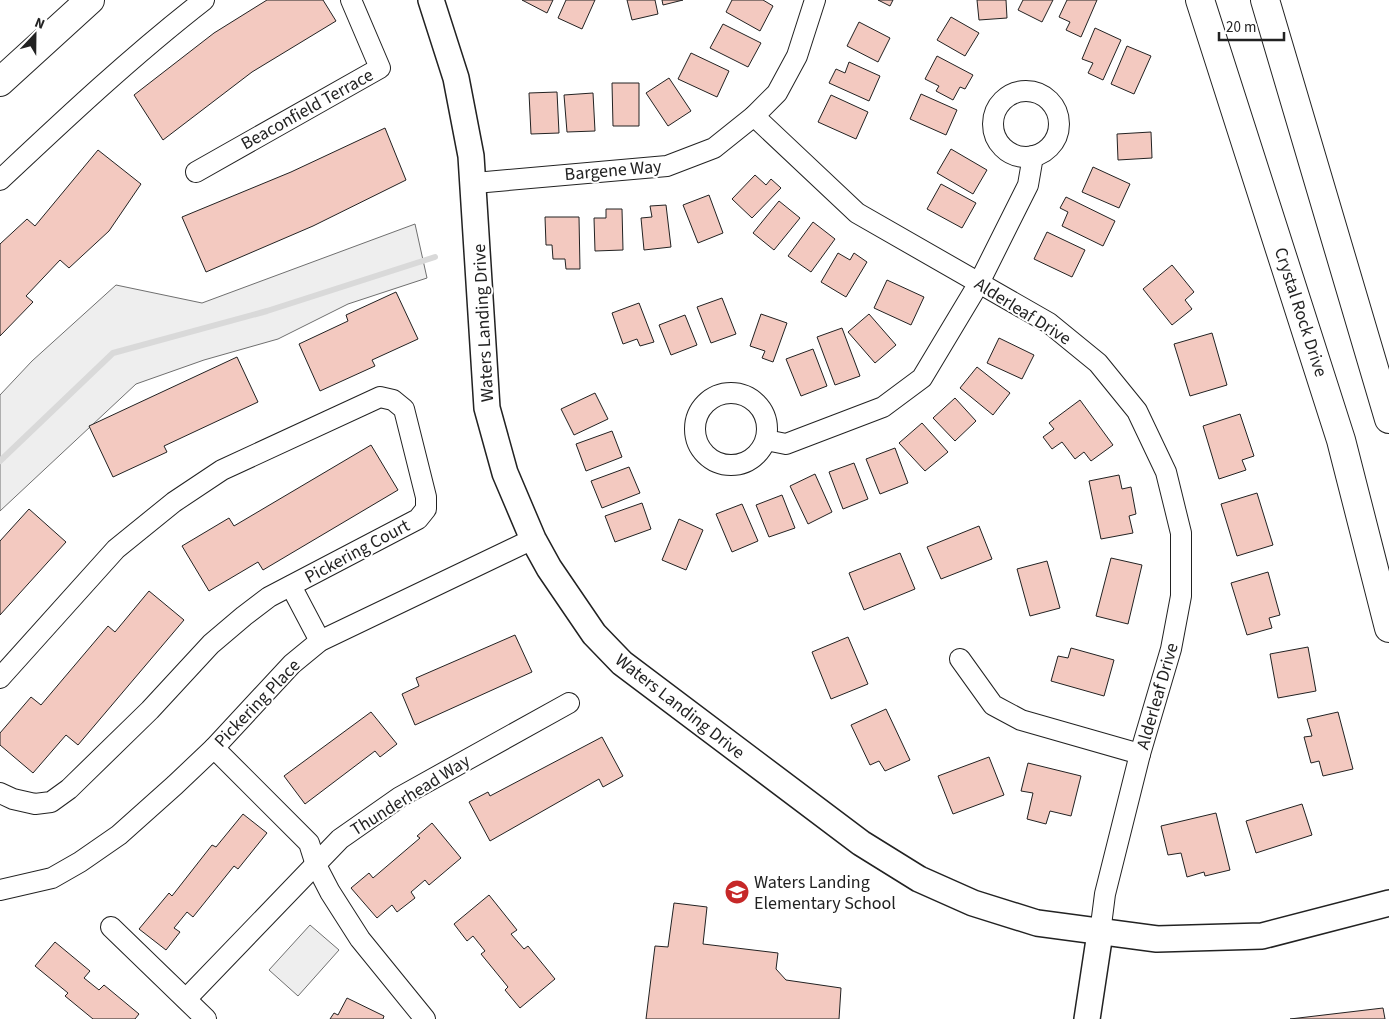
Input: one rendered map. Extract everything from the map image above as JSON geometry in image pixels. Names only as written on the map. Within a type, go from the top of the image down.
[{"type":"main road","points":[[0,82],[90,0]]},
{"type":"main road","name":"Crystal Rock Drive","points":[[1200,0],[1342,440],[1389,628]]},
{"type":"main road","points":[[1265,0],[1385,391],[1389,419]]},
{"type":"street","points":[[0,180],[74,110],[169,27],[204,0]]},
{"type":"street","name":"Beaconfield Terrace","points":[[196,172],[380,68],[351,0]]},
{"type":"street","name":"Waters Landing Drive","points":[[431,0],[456,78],[475,183],[487,408],[505,473],[533,539],[549,568],[594,634],[622,663],[861,843],[919,879],[973,903],[1037,923],[1100,933],[1157,939],[1262,936],[1389,903]]},
{"type":"street","name":"Bargene Way","points":[[475,183],[667,166],[714,148],[754,116],[777,92],[797,56],[815,0]]},
{"type":"street","name":"Alderleaf Drive","points":[[754,116],[857,213],[1049,323],[1098,363],[1137,411],[1166,472],[1180,533],[1181,596],[1171,649],[1140,754],[1105,894],[1100,933]]},
{"type":"street","points":[[766,440],[786,444],[883,407],[922,378],[980,283],[1028,185],[1034,156]]},
{"type":"street","name":"Pickering Court","points":[[0,678],[116,549],[174,502],[222,470],[380,398],[393,400],[404,409],[426,496],[426,509],[418,519],[269,597],[211,644],[150,710],[69,789],[51,802],[35,804],[14,799],[0,793]]},
{"type":"street","name":"Pickering Place","points":[[0,890],[52,878],[80,862],[119,835],[214,748],[262,694],[292,664],[320,641],[533,539]]},
{"type":"street","points":[[291,586],[320,641]]},
{"type":"street","points":[[960,659],[993,705],[1022,720],[1140,754]]},
{"type":"street","name":"Thunderhead Way","points":[[186,998],[340,839],[400,797],[569,703]]},
{"type":"street","points":[[214,748],[309,843],[316,865],[330,892],[360,939],[425,1019]]},
{"type":"street","points":[[111,927],[206,1019]]},
{"type":"street","points":[[1087,1019],[1100,933]]},
{"type":"shaded area","points":[[415,224],[427,278],[348,304],[278,339],[204,360],[136,384],[0,511],[0,395],[32,361],[116,285],[202,303]]},
{"type":"shaded area","points":[[310,925],[339,950],[298,996],[269,970]]},
{"type":"building","points":[[267,0],[323,0],[336,21],[252,72],[163,140],[134,95],[214,33]]},
{"type":"building","points":[[522,0],[553,0],[547,13]]},
{"type":"building","points":[[566,0],[595,0],[582,29],[558,18]]},
{"type":"building","points":[[627,0],[655,0],[658,14],[632,20]]},
{"type":"building","points":[[662,0],[683,0],[663,5]]},
{"type":"building","points":[[732,0],[763,0],[773,6],[760,31],[726,12]]},
{"type":"building","points":[[878,0],[893,0],[890,6]]},
{"type":"building","points":[[977,0],[1006,0],[1007,18],[979,20]]},
{"type":"building","points":[[1023,0],[1053,0],[1042,22],[1018,10]]},
{"type":"building","points":[[1067,0],[1097,0],[1081,37],[1066,30],[1070,22],[1059,17]]},
{"type":"building","points":[[951,17],[979,33],[965,56],[937,40]]},
{"type":"building","points":[[859,22],[890,38],[878,62],[847,46]]},
{"type":"building","points":[[723,24],[761,43],[748,67],[710,48]]},
{"type":"building","points":[[1095,28],[1121,40],[1103,80],[1088,73],[1093,63],[1082,59]]},
{"type":"building","points":[[1127,46],[1151,56],[1134,94],[1111,84]]},
{"type":"building","points":[[691,53],[729,71],[717,97],[678,79]]},
{"type":"building","points":[[937,56],[973,75],[965,89],[960,87],[953,100],[936,91],[939,86],[925,79]]},
{"type":"building","points":[[849,62],[880,76],[869,101],[829,83],[836,69],[845,73]]},
{"type":"building","points":[[669,78],[691,111],[668,126],[646,93]]},
{"type":"building","points":[[612,83],[639,83],[639,126],[613,126]]},
{"type":"building","points":[[557,92],[559,133],[531,134],[529,93]]},
{"type":"building","points":[[593,93],[595,131],[567,132],[564,95]]},
{"type":"building","points":[[921,94],[957,110],[946,135],[910,119]]},
{"type":"building","points":[[831,95],[868,112],[856,139],[818,122]]},
{"type":"building","points":[[385,128],[406,180],[313,226],[206,272],[182,217],[291,172]]},
{"type":"building","points":[[1151,132],[1152,158],[1118,160],[1117,134]]},
{"type":"building","points":[[951,149],[987,170],[973,194],[937,173]]},
{"type":"building","points":[[98,150],[141,184],[109,231],[69,268],[60,260],[26,296],[33,302],[0,336],[0,244],[27,219],[35,226]]},
{"type":"building","points":[[1093,167],[1130,184],[1119,208],[1082,192]]},
{"type":"building","points":[[755,175],[766,185],[771,179],[781,188],[752,218],[732,199]]},
{"type":"building","points":[[941,184],[976,203],[962,228],[927,209]]},
{"type":"building","points":[[709,195],[723,233],[698,243],[683,205]]},
{"type":"building","points":[[1066,197],[1115,221],[1103,246],[1062,226],[1068,212],[1060,208]]},
{"type":"building","points":[[779,201],[800,218],[774,250],[753,233]]},
{"type":"building","points":[[666,205],[671,247],[644,250],[641,218],[652,217],[650,206]]},
{"type":"building","points":[[606,209],[622,209],[623,250],[595,251],[594,218],[606,218]]},
{"type":"building","points":[[545,217],[579,217],[580,269],[566,269],[565,259],[553,259],[552,245],[546,245]]},
{"type":"building","points":[[813,222],[835,239],[811,272],[788,256]]},
{"type":"building","points":[[1047,232],[1085,250],[1072,277],[1034,259]]},
{"type":"building","points":[[838,253],[850,260],[854,253],[867,262],[846,297],[821,282]]},
{"type":"building","points":[[1172,265],[1194,292],[1185,300],[1192,309],[1172,325],[1143,289]]},
{"type":"building","points":[[887,280],[924,297],[911,325],[874,308]]},
{"type":"building","points":[[396,292],[418,339],[372,360],[375,366],[320,391],[299,344],[348,321],[346,315]]},
{"type":"building","points":[[722,298],[736,334],[711,343],[697,307]]},
{"type":"building","points":[[639,303],[654,342],[640,346],[637,339],[623,344],[612,313]]},
{"type":"building","points":[[761,314],[787,323],[773,362],[762,358],[765,351],[750,346]]},
{"type":"building","points":[[869,314],[896,345],[875,363],[848,332]]},
{"type":"building","points":[[685,315],[697,345],[671,355],[659,325]]},
{"type":"building","points":[[842,328],[860,376],[835,385],[817,337]]},
{"type":"building","points":[[1212,333],[1227,385],[1190,396],[1174,344]]},
{"type":"building","points":[[999,338],[1034,355],[1022,379],[987,363]]},
{"type":"building","points":[[813,349],[827,386],[801,396],[786,359]]},
{"type":"building","points":[[237,357],[258,402],[164,446],[167,452],[113,477],[89,426]]},
{"type":"building","points":[[977,367],[1010,393],[993,415],[960,388]]},
{"type":"building","points":[[595,393],[608,419],[574,435],[561,409]]},
{"type":"building","points":[[955,398],[976,421],[955,441],[933,418]]},
{"type":"building","points":[[1080,400],[1113,445],[1091,461],[1084,452],[1075,459],[1062,442],[1052,449],[1043,437],[1054,429],[1049,423]]},
{"type":"building","points":[[1240,414],[1254,456],[1242,460],[1246,470],[1219,479],[1203,426]]},
{"type":"building","points":[[922,423],[948,452],[925,471],[899,443]]},
{"type":"building","points":[[612,431],[622,457],[586,471],[576,444]]},
{"type":"building","points":[[371,445],[398,490],[263,570],[258,562],[209,591],[182,546],[229,518],[234,526]]},
{"type":"building","points":[[895,448],[908,483],[880,494],[866,459]]},
{"type":"building","points":[[854,463],[868,499],[843,509],[829,472]]},
{"type":"building","points":[[629,467],[640,493],[602,508],[591,481]]},
{"type":"building","points":[[815,474],[832,512],[808,524],[790,486]]},
{"type":"building","points":[[1119,475],[1122,489],[1131,487],[1136,514],[1129,516],[1133,533],[1101,539],[1089,481]]},
{"type":"building","points":[[1257,493],[1273,545],[1237,556],[1221,504]]},
{"type":"building","points":[[782,495],[795,528],[769,537],[756,505]]},
{"type":"building","points":[[642,503],[651,529],[615,542],[605,516]]},
{"type":"building","points":[[742,504],[758,541],[732,552],[716,514]]},
{"type":"building","points":[[29,509],[66,542],[0,615],[0,541]]},
{"type":"building","points":[[679,519],[703,530],[686,570],[662,560]]},
{"type":"building","points":[[979,526],[992,559],[941,579],[927,547]]},
{"type":"building","points":[[900,553],[915,589],[864,610],[849,573]]},
{"type":"building","points":[[1111,558],[1142,565],[1128,624],[1096,616]]},
{"type":"building","points":[[1047,561],[1060,608],[1030,616],[1017,569]]},
{"type":"building","points":[[1268,572],[1280,615],[1269,618],[1272,628],[1247,635],[1231,583]]},
{"type":"building","points":[[149,591],[184,620],[78,745],[66,735],[33,773],[0,745],[0,733],[31,697],[41,705],[108,626],[115,632]]},
{"type":"building","points":[[515,635],[532,672],[415,725],[402,694],[419,686],[416,678]]},
{"type":"building","points":[[848,637],[868,684],[831,699],[812,652]]},
{"type":"building","points":[[1308,647],[1316,691],[1278,698],[1270,654]]},
{"type":"building","points":[[1071,648],[1114,660],[1104,696],[1051,681],[1058,656],[1068,658]]},
{"type":"building","points":[[886,709],[910,760],[885,771],[879,761],[870,765],[851,725]]},
{"type":"building","points":[[371,712],[397,744],[380,757],[375,751],[305,804],[284,776]]},
{"type":"building","points":[[1338,712],[1353,769],[1323,776],[1319,761],[1311,763],[1304,737],[1312,736],[1307,719]]},
{"type":"building","points":[[602,737],[623,776],[603,787],[599,779],[490,841],[469,802],[488,792],[490,796]]},
{"type":"building","points":[[989,757],[1004,795],[953,814],[938,776]]},
{"type":"building","points":[[1028,763],[1081,776],[1071,816],[1050,811],[1046,824],[1027,819],[1033,793],[1021,791]]},
{"type":"building","points":[[1302,804],[1312,835],[1256,853],[1246,821]]},
{"type":"building","points":[[1216,813],[1230,870],[1205,876],[1204,872],[1187,877],[1181,853],[1168,855],[1161,826]]},
{"type":"building","points":[[243,814],[267,833],[238,869],[234,866],[193,917],[187,912],[174,928],[180,932],[166,950],[139,929],[169,893],[172,896],[212,845],[216,847]]},
{"type":"building","points":[[432,823],[461,858],[429,885],[425,880],[411,892],[415,898],[397,912],[392,905],[377,918],[351,888],[369,873],[373,878],[420,838],[417,836]]},
{"type":"building","points":[[489,895],[517,930],[511,934],[524,949],[528,946],[555,979],[520,1008],[505,990],[508,987],[481,954],[485,951],[473,936],[467,941],[454,924]]},
{"type":"building","points":[[674,903],[707,907],[703,944],[778,953],[776,969],[786,980],[841,988],[839,1019],[646,1019],[655,946],[668,947]]},
{"type":"building","points":[[55,942],[90,971],[84,978],[99,990],[104,985],[139,1014],[135,1019],[93,1019],[65,996],[68,993],[35,966]]},
{"type":"building","points":[[347,998],[384,1016],[383,1019],[330,1019],[334,1013],[338,1015]]},
{"type":"building","points":[[1383,1008],[1385,1019],[1290,1019]]},
{"type":"waterway","points":[[0,461],[113,353],[267,311],[435,257]]},
{"type":"place","name":"Waters Landing Elementary School","points":[[737,892]]}]
